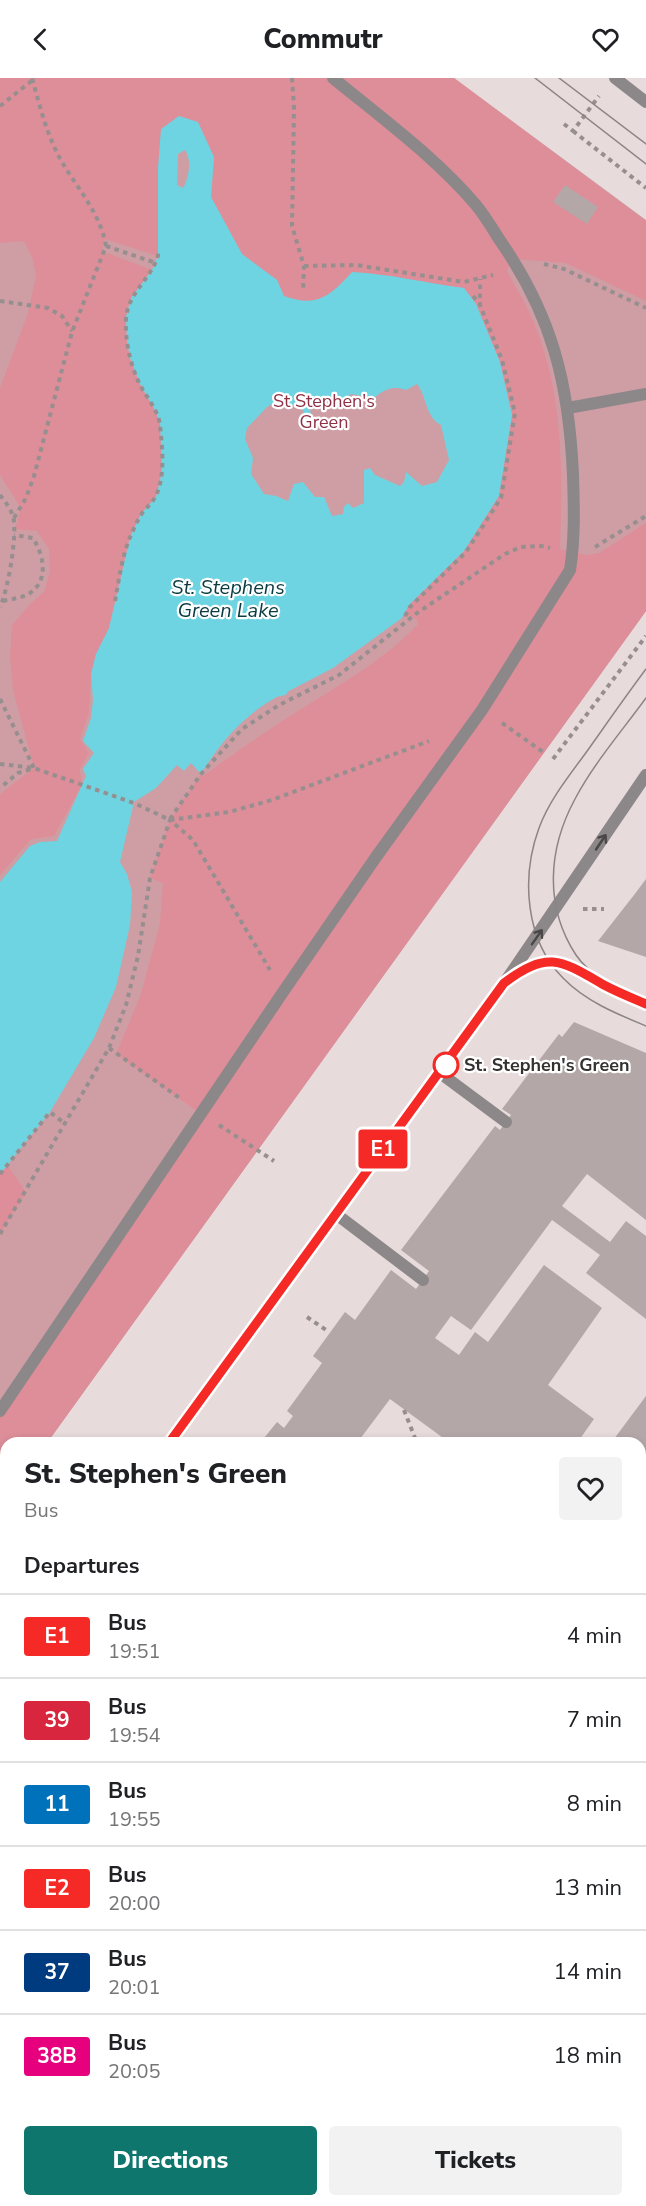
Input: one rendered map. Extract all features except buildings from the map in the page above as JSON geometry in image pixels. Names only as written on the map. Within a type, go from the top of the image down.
[{"type":"main road","points":[[173,1437],[504,983],[529,966],[552,962],[570,964],[606,986],[646,1004]]},
{"type":"street","points":[[0,1411],[283,992],[376,857],[482,710],[570,570],[573,551],[574,503],[572,439],[568,408],[554,345],[539,306],[513,259],[476,206],[424,153],[333,78]]},
{"type":"street","points":[[615,78],[646,102]]},
{"type":"street","points":[[568,408],[646,394]]},
{"type":"street","points":[[504,983],[646,775]]},
{"type":"street","points":[[440,1073],[506,1122]]},
{"type":"street","points":[[336,1214],[423,1280]]},
{"type":"path","points":[[292,78],[294,108],[292,226],[304,266],[303,291]]},
{"type":"path","points":[[0,106],[33,79],[41,114],[50,138],[91,207],[106,246],[72,332],[34,476],[26,498],[14,518],[10,564],[0,607]]},
{"type":"path","points":[[573,131],[602,91]]},
{"type":"path","points":[[564,124],[646,188]]},
{"type":"path","points":[[106,246],[156,263]]},
{"type":"path","points":[[115,602],[130,537],[141,514],[156,497],[162,468],[160,423],[140,384],[130,358],[126,317],[131,298],[156,263],[159,250]]},
{"type":"path","points":[[304,266],[356,265]]},
{"type":"path","points":[[480,279],[480,305]]},
{"type":"path","points":[[405,616],[410,608],[466,552],[501,498],[515,413],[502,360],[480,305],[473,296]]},
{"type":"path","points":[[0,301],[48,308],[62,316],[72,332]]},
{"type":"path","points":[[0,495],[14,518]]},
{"type":"path","points":[[0,1234],[109,1048],[126,1005],[138,956],[150,878],[170,819],[201,774],[242,729],[279,705],[339,675],[417,613],[505,554],[521,547],[541,546],[573,551],[590,549],[603,544],[646,516]]},
{"type":"path","points":[[3,601],[28,595],[40,584],[43,564],[40,549],[33,538],[14,535]]},
{"type":"path","points":[[410,608],[417,613]]},
{"type":"path","points":[[553,759],[646,636]]},
{"type":"path","points":[[0,699],[34,768]]},
{"type":"path","points":[[482,710],[543,752]]},
{"type":"path","points":[[170,819],[229,812],[272,800],[431,740]]},
{"type":"path","points":[[0,764],[34,768],[134,802],[170,819],[193,840],[283,992]]},
{"type":"path","points":[[0,788],[18,773],[34,768]]},
{"type":"path","points":[[576,909],[604,909]]},
{"type":"path","points":[[109,1048],[117,1054]]},
{"type":"path","points":[[0,1174],[50,1112],[64,1123]]},
{"type":"path","points":[[258,1150],[274,1161]]},
{"type":"path","points":[[307,1317],[329,1332]]},
{"type":"path","points":[[404,1410],[415,1437]]},
{"type":"green space","name":"St Stephen's Green","points":[[0,78],[454,78],[646,220],[646,611],[51,1437],[0,1437]]},
{"type":"shaded area","points":[[0,78],[454,78],[646,221],[646,301],[566,263],[513,259],[507,271],[527,307],[541,340],[555,399],[561,459],[560,549],[586,555],[599,553],[646,523],[646,611],[51,1437],[0,1437],[0,1411],[201,1114],[116,1054],[141,994],[160,923],[163,883],[150,878],[170,820],[201,774],[203,776],[271,728],[360,672],[405,637],[418,624],[417,620],[410,616],[402,618],[409,605],[464,551],[476,304],[464,288],[430,284],[333,293],[313,301],[298,301],[284,296],[277,280],[242,254],[211,197],[214,158],[179,116],[158,256],[105,239],[102,251],[152,270],[131,298],[126,317],[130,358],[140,384],[160,423],[162,468],[160,481],[156,497],[141,514],[109,628],[96,654],[91,674],[89,713],[80,739],[89,753],[80,769],[82,785],[54,836],[31,839],[0,875],[0,794],[34,768],[13,690],[10,656],[12,625],[44,592],[50,572],[49,549],[37,531],[15,529],[21,508],[0,475],[0,388],[28,313],[36,276],[33,260],[24,241],[0,243]]},
{"type":"shaded area","points":[[8,1166],[26,1192],[0,1234],[0,1174]]},
{"type":"water","name":"St. Stephens Green Lake","points":[[179,116],[198,122],[214,157],[211,197],[242,254],[277,280],[284,296],[305,301],[322,298],[337,288],[352,272],[464,288],[476,304],[500,362],[512,415],[499,496],[464,551],[409,605],[402,618],[333,668],[263,705],[224,741],[201,774],[191,763],[184,771],[177,765],[156,788],[134,802],[120,862],[127,874],[132,892],[130,925],[116,987],[94,1038],[50,1112],[0,1174],[0,882],[30,846],[40,842],[57,841],[86,776],[83,769],[94,753],[83,741],[91,718],[93,700],[91,674],[96,654],[109,628],[130,537],[141,514],[156,497],[160,481],[162,468],[160,423],[140,384],[130,358],[126,317],[131,298],[152,270],[158,256],[158,167],[161,129]],"holes":[[[185,150],[189,169],[183,188],[177,185],[178,154]],[[417,384],[429,412],[441,425],[449,460],[437,482],[422,486],[406,472],[404,482],[400,486],[375,475],[370,468],[364,470],[364,503],[353,508],[348,503],[344,507],[343,514],[332,516],[324,497],[315,497],[303,482],[294,484],[288,501],[264,494],[251,474],[253,458],[245,439],[247,428],[267,407],[283,397],[290,401],[290,405],[301,408],[305,418],[311,415],[310,409],[333,398],[341,402],[351,394],[373,398],[388,389],[406,390]]]},
{"type":"tram line","points":[[535,78],[646,164]]},
{"type":"tram line","points":[[559,78],[646,144]]},
{"type":"tram line","points":[[646,669],[548,808],[533,847],[529,887],[534,927],[550,963],[581,994],[613,1012],[646,1026]]},
{"type":"tram line","points":[[646,698],[599,760],[575,799],[559,838],[553,877],[559,917],[576,955],[598,977],[646,1005]]},
{"type":"bus line","name":"E1","points":[[173,1437],[504,983],[529,966],[552,962],[570,964],[606,986],[646,1004]]},
{"type":"place","name":"St. Stephen's Green","points":[[446,1065]]}]
